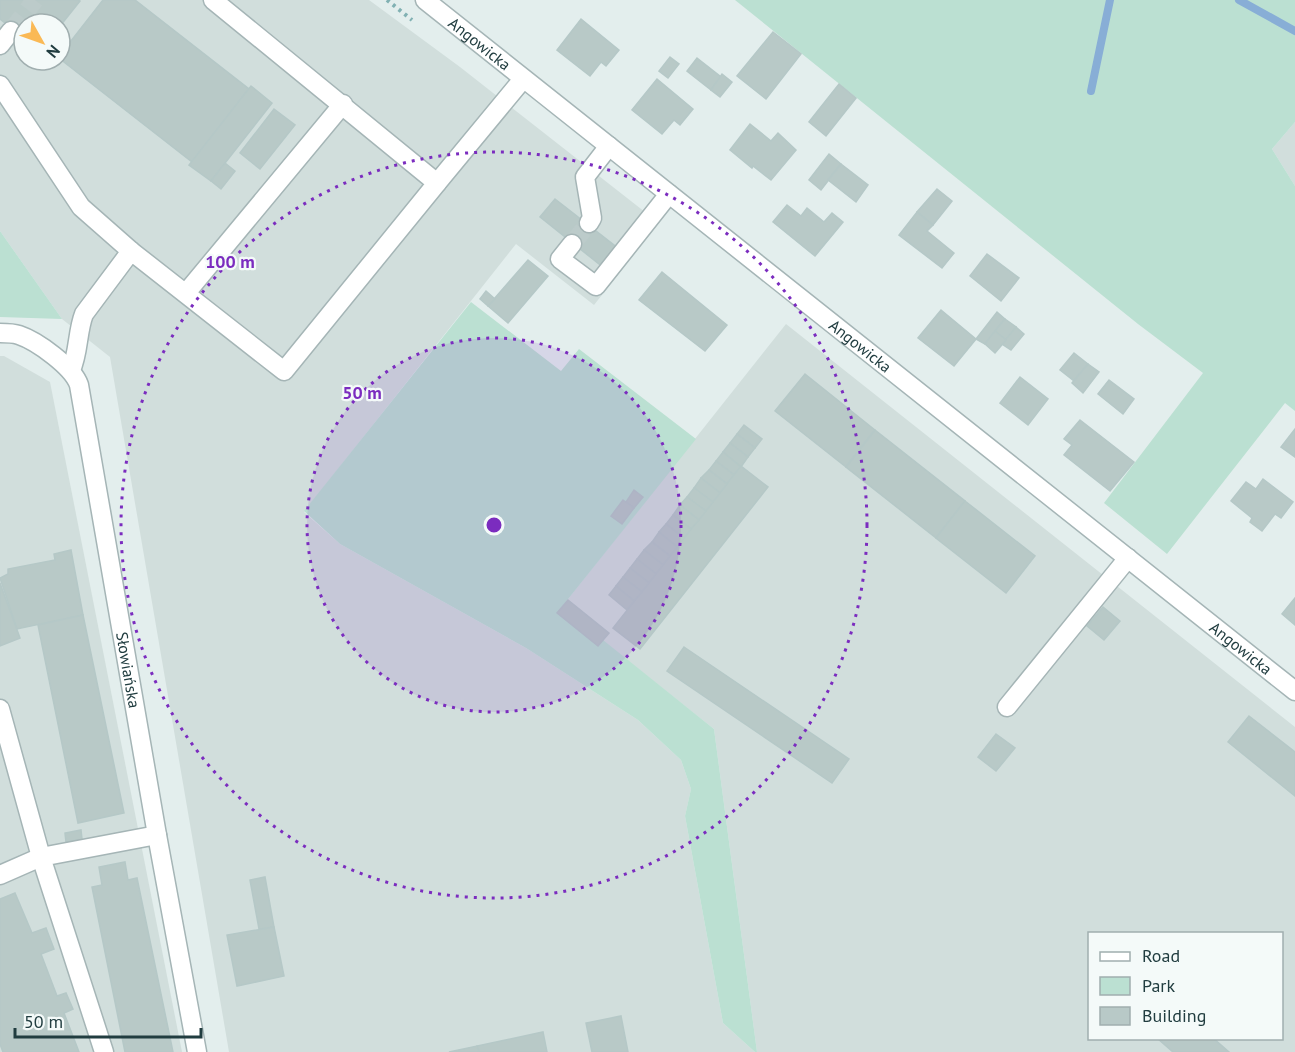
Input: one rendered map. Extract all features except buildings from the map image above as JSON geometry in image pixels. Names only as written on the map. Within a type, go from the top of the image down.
[{"type":"street","points":[[213,0],[437,183]]},
{"type":"street","name":"Angowicka","points":[[425,0],[1295,692]]},
{"type":"street","points":[[0,85],[81,207],[131,251],[284,371],[523,79]]},
{"type":"street","points":[[186,293],[343,104]]},
{"type":"street","points":[[589,224],[592,218],[585,177],[609,146]]},
{"type":"street","points":[[572,244],[560,259],[596,286],[669,194]]},
{"type":"street","points":[[0,333],[17,334],[26,338],[71,370],[84,314],[131,251]]},
{"type":"street","name":"Słowiańska","points":[[71,370],[79,385],[197,1052]]},
{"type":"street","points":[[1007,707],[1128,558]]},
{"type":"street","points":[[0,709],[41,857],[104,1052]]},
{"type":"street","points":[[0,875],[41,857],[157,835]]},
{"type":"shaded area","points":[[0,0],[369,0],[460,67],[659,223],[594,305],[516,244],[304,512],[340,544],[526,648],[638,720],[681,760],[691,789],[685,816],[723,1023],[755,1052],[229,1052],[110,357],[62,319],[0,231]]},
{"type":"shaded area","points":[[1295,122],[1295,186],[1272,149]]},
{"type":"shaded area","points":[[786,324],[1295,727],[1295,1052],[757,1052],[714,729],[603,641],[598,646],[557,613]]},
{"type":"shaded area","points":[[0,356],[4,356],[50,382],[182,1052],[0,1052]]},
{"type":"green space","points":[[735,0],[1295,0],[1295,122],[1272,149],[1295,186],[1295,411],[1285,403],[1167,554],[1104,503],[1203,373],[1138,324]]},
{"type":"green space","points":[[0,231],[62,319],[0,317]]},
{"type":"green space","points":[[471,302],[561,371],[579,349],[696,439],[561,608],[598,646],[603,640],[714,729],[757,1052],[723,1023],[685,816],[691,789],[681,760],[638,720],[526,648],[340,544],[304,511]]},
{"type":"waterway","points":[[1091,91],[1110,0]]},
{"type":"waterway","points":[[1239,0],[1295,31]]},
{"type":"tunnel","points":[[11,31],[35,0]]},
{"type":"tunnel","points":[[572,244],[589,223]]}]
